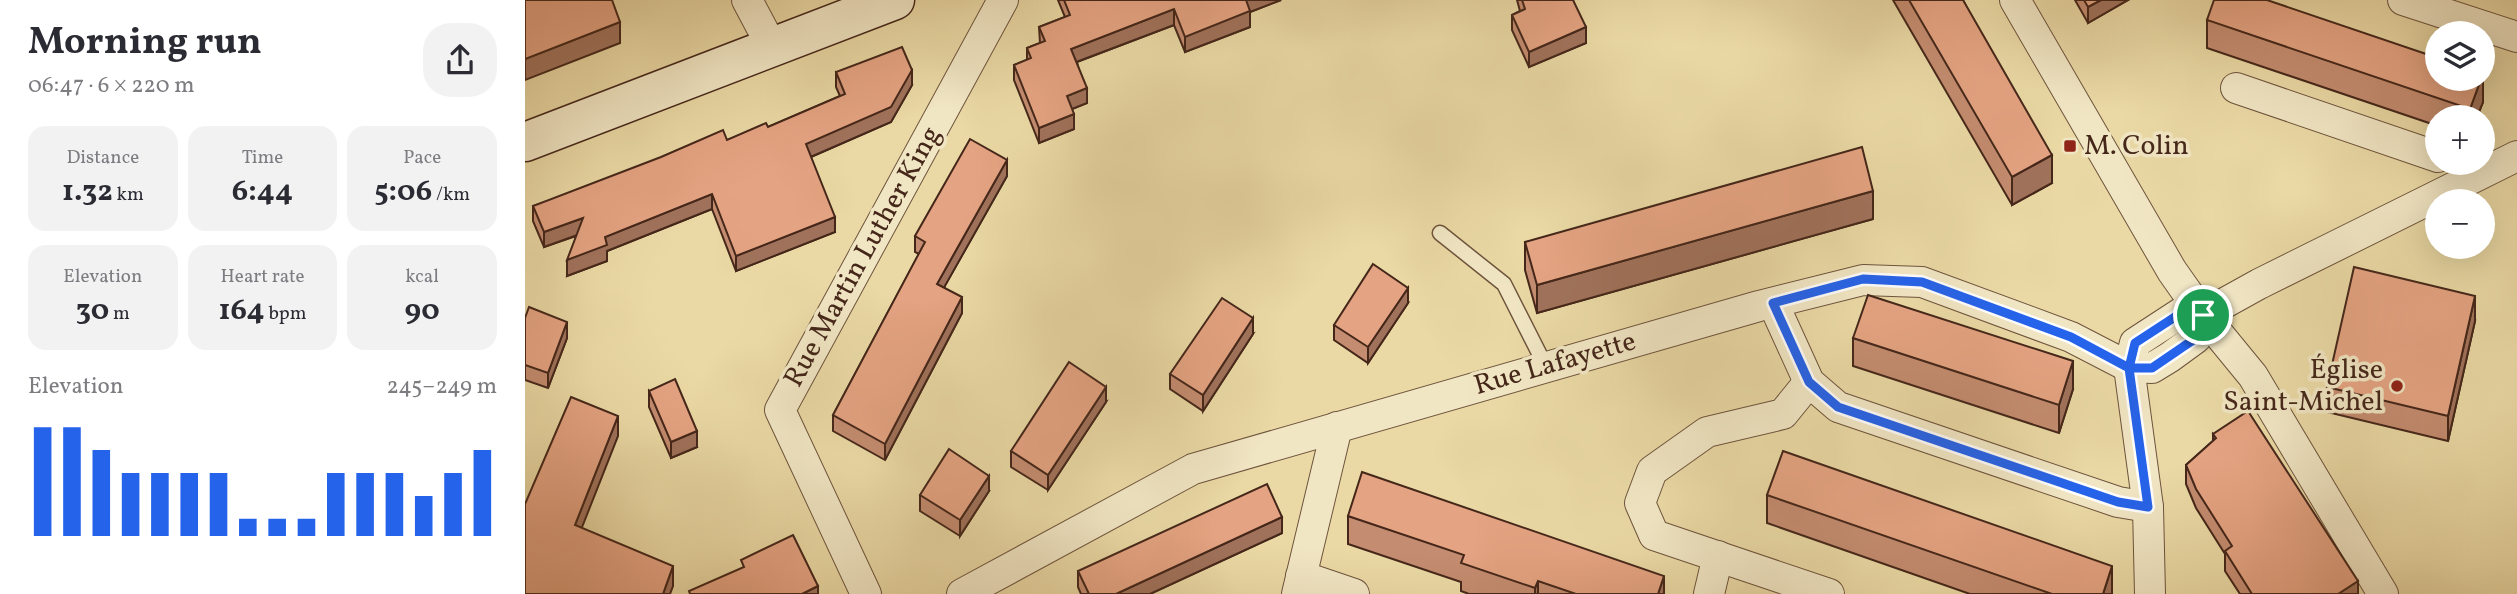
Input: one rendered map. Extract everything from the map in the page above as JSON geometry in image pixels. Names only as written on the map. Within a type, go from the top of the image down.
[{"type":"main road","points":[[525,142],[895,0]]},
{"type":"street","points":[[747,0],[772,47]]},
{"type":"street","name":"Rue Martin Luther King","points":[[866,594],[780,410],[1003,0]]},
{"type":"street","points":[[2015,0],[2172,271],[2203,315],[2253,376],[2383,594]]},
{"type":"street","points":[[2403,0],[2517,37]]},
{"type":"street","points":[[2236,88],[2425,153]]},
{"type":"street","points":[[2495,167],[2517,156]]},
{"type":"street","points":[[2150,594],[2148,507],[2129,368],[2152,368],[2196,338],[2203,315],[2259,284],[2480,175]]},
{"type":"street","name":"Rue Lafayette","points":[[961,594],[991,587],[1193,469],[1863,279],[1922,282],[2071,337],[2129,368]]},
{"type":"street","points":[[1773,303],[1809,382],[1838,407],[2118,502],[2148,507]]},
{"type":"street","points":[[1809,382],[1783,414],[1707,432],[1652,471],[1640,503],[1654,535],[1829,594]]},
{"type":"street","points":[[1337,427],[1299,585],[1354,594]]},
{"type":"street","points":[[1709,594],[1718,556]]},
{"type":"lane","points":[[1440,233],[1504,284],[1546,367]]},
{"type":"building","points":[[525,0],[612,0],[620,22],[525,59]]},
{"type":"building","points":[[1064,0],[1246,0],[1250,11],[1185,37],[1174,9],[1071,49],[1087,88],[1067,96],[1074,114],[1039,128],[1014,65],[1031,58],[1027,48],[1045,41],[1039,27],[1070,15]]},
{"type":"building","points":[[1522,0],[1573,0],[1586,27],[1529,52],[1512,15],[1525,9]]},
{"type":"building","points":[[1909,0],[1963,0],[2052,155],[2012,177]]},
{"type":"building","points":[[2084,0],[2101,0],[2088,7]]},
{"type":"building","points":[[2214,0],[2267,0],[2425,54],[2425,91],[2477,91],[2471,105],[2458,105],[2207,20]]},
{"type":"building","points":[[902,47],[912,70],[891,107],[806,144],[835,217],[736,256],[712,194],[605,237],[607,245],[567,260],[583,218],[544,232],[533,206],[723,130],[727,140],[766,123],[768,127],[845,94],[836,72]]},
{"type":"building","points":[[970,139],[1007,160],[937,284],[962,297],[885,444],[833,415],[925,242],[915,236]]},
{"type":"building","points":[[1862,147],[1873,191],[1537,285],[1525,242]]},
{"type":"building","points":[[1373,264],[1408,288],[1368,347],[1334,325]]},
{"type":"building","name":"Église Saint-Michel","points":[[2354,267],[2475,296],[2448,416],[2327,387]]},
{"type":"building","points":[[1868,295],[2073,361],[2059,405],[1853,338]]},
{"type":"building","points":[[1222,298],[1253,318],[1203,395],[1170,374]]},
{"type":"building","points":[[529,307],[567,322],[548,373],[525,365],[525,318]]},
{"type":"building","points":[[1069,362],[1106,387],[1048,475],[1011,451]]},
{"type":"building","points":[[675,379],[697,431],[671,442],[649,391]]},
{"type":"building","points":[[571,397],[618,416],[575,525],[673,566],[663,594],[525,594],[525,504]]},
{"type":"building","points":[[2248,411],[2358,581],[2338,594],[2252,594],[2225,551],[2232,546],[2196,489],[2186,465],[2216,438],[2213,434]]},
{"type":"building","points":[[949,449],[989,476],[960,520],[920,495]]},
{"type":"building","points":[[1783,451],[2112,566],[2103,594],[2052,594],[1767,495]]},
{"type":"building","points":[[1362,472],[1664,576],[1658,594],[1576,594],[1538,581],[1535,588],[1461,563],[1464,555],[1348,516]]},
{"type":"building","points":[[1267,484],[1282,517],[1116,594],[1089,594],[1078,571]]},
{"type":"building","points":[[793,535],[818,586],[802,594],[690,594],[689,591],[744,567],[741,560]]},
{"type":"place","name":"M. Colin","points":[[2070,146]]},
{"type":"place","name":"Église Saint-Michel","points":[[2397,386]]},
{"type":"route","points":[[2203,315],[2181,313],[2135,343],[2129,368],[2148,507],[2118,502],[1838,407],[1809,382],[1773,303],[1863,279],[1922,282],[2071,337],[2129,368],[2152,368],[2170,357],[2196,338],[2203,315]]}]
